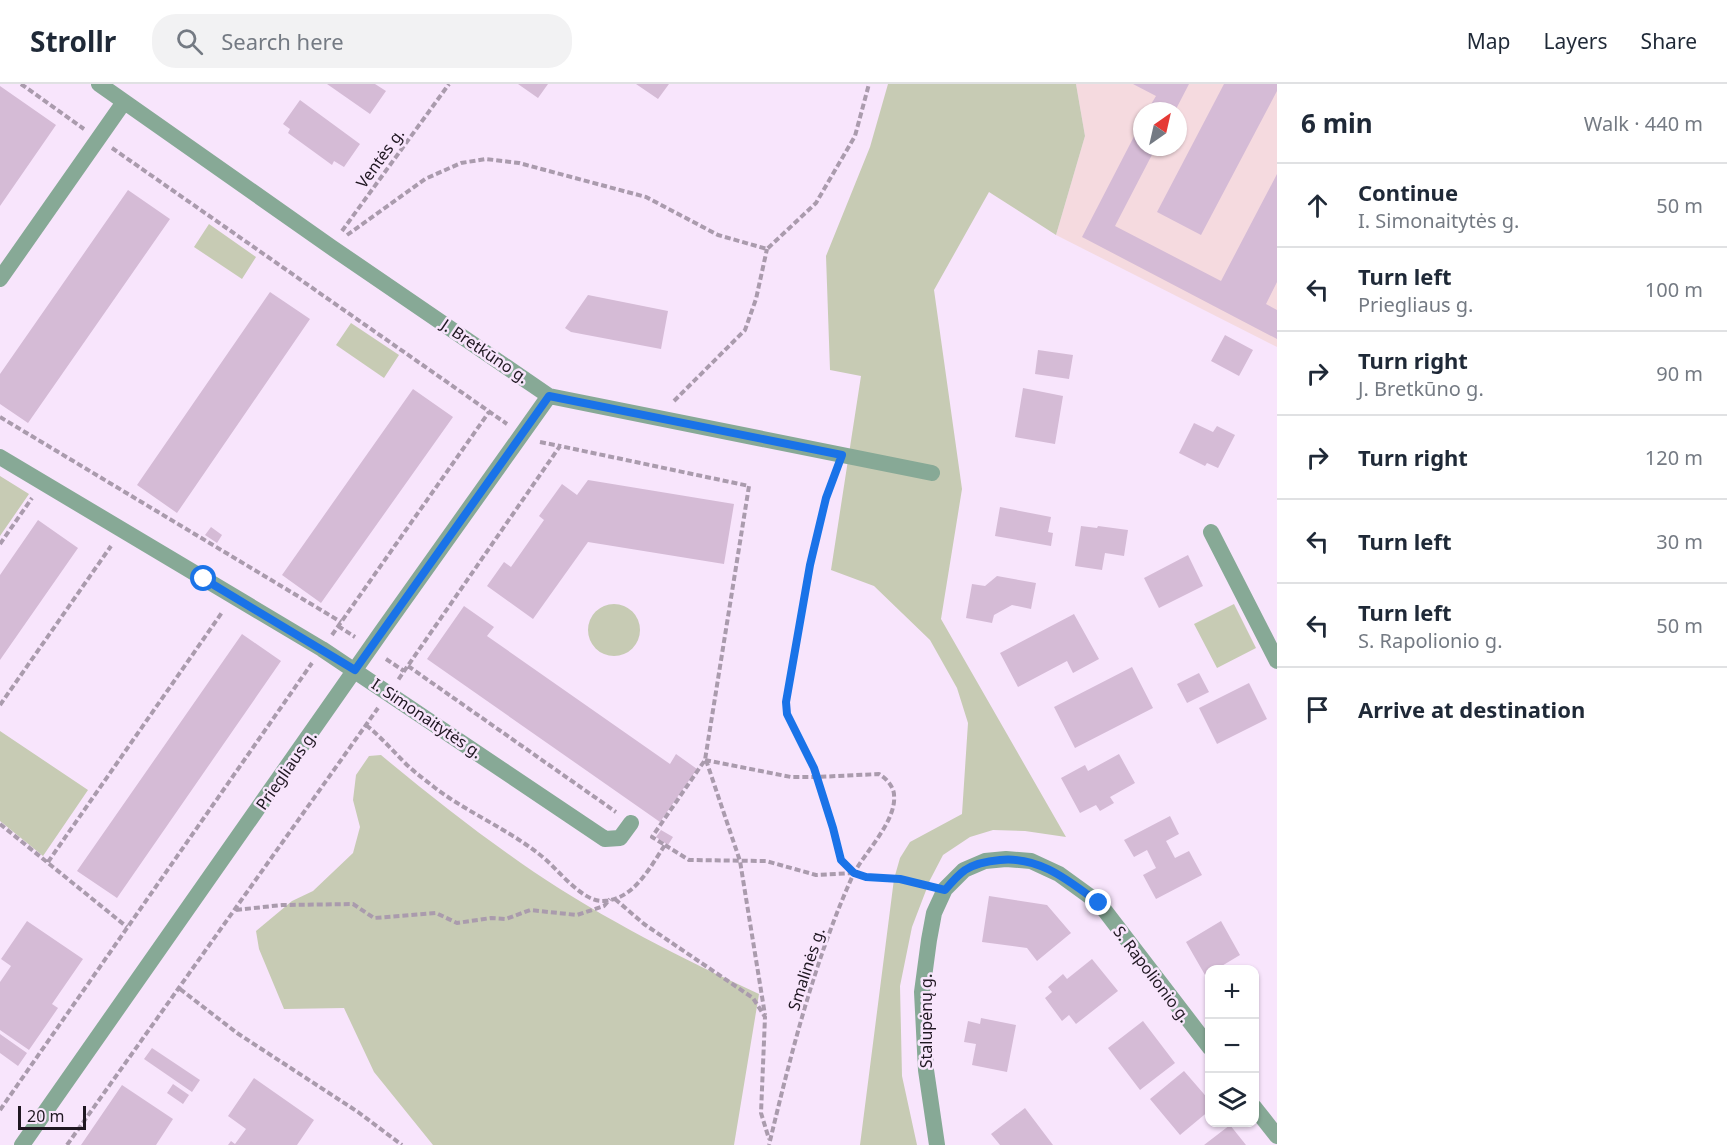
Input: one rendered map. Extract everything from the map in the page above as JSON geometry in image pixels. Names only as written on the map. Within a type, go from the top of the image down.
[{"type":"street","name":"J. Bretkūno g.","points":[[99,84],[549,396],[932,473]]},
{"type":"street","points":[[0,279],[124,102]]},
{"type":"street","name":"Priegliaus g.","points":[[22,1145],[549,396]]},
{"type":"street","name":"I. Simonaitytės g.","points":[[0,457],[322,649],[605,839],[620,838],[632,823]]},
{"type":"street","points":[[1211,532],[1277,661]]},
{"type":"street","name":"S. Rapolionio g.","points":[[964,870],[986,861],[1006,859],[1031,861],[1059,874],[1099,903],[1205,1043]]},
{"type":"street","name":"Stalupėnų g.","points":[[937,1145],[926,1070],[922,992],[934,913],[945,890],[964,870]]},
{"type":"street","points":[[1259,1113],[1277,1136]]},
{"type":"path","points":[[21,84],[489,412],[522,434],[541,443],[560,446]]},
{"type":"path","name":"Ventės g.","points":[[331,247],[449,84]]},
{"type":"path","points":[[657,417],[745,330],[756,299],[767,249],[816,204],[855,136],[869,84]]},
{"type":"path","points":[[331,247],[425,179],[461,163],[486,159],[519,164],[646,197],[718,235],[767,249]]},
{"type":"path","points":[[0,1110],[489,412]]},
{"type":"path","points":[[0,417],[341,622]]},
{"type":"path","points":[[842,455],[826,498],[810,565],[786,702],[787,714],[814,768],[841,860],[854,873]]},
{"type":"path","points":[[0,544],[4,533],[43,483]]},
{"type":"path","points":[[0,705],[122,530]]},
{"type":"path","points":[[48,862],[234,596]]},
{"type":"path","points":[[408,666],[652,837]]},
{"type":"path","points":[[769,1143],[761,1113],[765,1017],[740,861],[705,760],[791,777],[817,777]]},
{"type":"path","name":"Smalinės g.","points":[[769,1143],[810,991],[829,935],[854,873],[892,810],[895,794],[886,778],[879,774],[817,777]]},
{"type":"path","points":[[0,824],[127,927]]},
{"type":"path","points":[[665,845],[689,860],[766,861],[816,876],[854,873],[866,877],[900,879],[945,890]]},
{"type":"path","points":[[235,910],[282,905],[353,904],[374,918],[436,913],[457,923],[491,918],[506,919],[530,910],[577,915],[604,906],[612,899],[644,924],[753,998],[765,1017]]},
{"type":"path","points":[[180,989],[237,1033],[358,1112],[402,1145]]},
{"type":"shaded area","points":[[1076,84],[1277,84],[1277,347],[1056,235],[1085,136]]},
{"type":"green space","points":[[888,84],[1076,84],[1085,136],[1056,235],[989,192],[934,290],[962,489],[941,619],[1066,837],[1025,831],[993,830],[970,837],[943,855],[930,880],[912,927],[900,986],[902,1076],[917,1145],[860,1145],[894,879],[900,858],[910,842],[962,814],[968,723],[957,688],[930,640],[874,586],[831,570],[861,376],[830,370],[826,256],[870,147]]},
{"type":"green space","points":[[209,224],[256,257],[242,279],[194,247]]},
{"type":"green space","points":[[351,323],[399,355],[384,378],[336,345]]},
{"type":"green space","points":[[0,476],[29,494],[0,536]]},
{"type":"green space","points":[[614,604],[624,606],[632,612],[638,620],[640,630],[638,640],[632,648],[624,654],[614,656],[604,654],[596,648],[590,640],[588,630],[590,620],[596,612],[604,606]]},
{"type":"green space","points":[[1234,604],[1256,648],[1217,668],[1194,624]]},
{"type":"green space","points":[[0,731],[88,790],[43,856],[0,821]]},
{"type":"green space","points":[[381,755],[475,830],[560,889],[644,937],[759,994],[734,1145],[433,1145],[374,1072],[344,1008],[284,1009],[259,949],[256,931],[292,901],[313,891],[353,853],[360,827],[353,800],[356,775],[369,756]]},
{"type":"building","points":[[327,84],[375,84],[386,91],[370,114]]},
{"type":"building","points":[[518,84],[548,84],[538,98]]},
{"type":"building","points":[[636,84],[669,84],[658,99]]},
{"type":"building","points":[[1133,84],[1189,84],[1180,102],[1152,102],[1156,96]]},
{"type":"building","points":[[1224,84],[1277,84],[1277,91],[1201,235],[1157,212]]},
{"type":"building","points":[[0,86],[56,125],[0,206]]},
{"type":"building","points":[[300,100],[360,144],[344,167],[334,161],[332,165],[288,133],[290,129],[283,124]]},
{"type":"building","points":[[1133,138],[1133,156],[1151,156],[1115,226],[1221,281],[1277,174],[1277,282],[1266,304],[1277,310],[1277,339],[1082,237]]},
{"type":"building","points":[[128,190],[170,219],[28,423],[0,404],[0,374]]},
{"type":"building","points":[[270,292],[310,319],[177,513],[137,485]]},
{"type":"building","points":[[588,295],[668,311],[661,349],[571,332],[565,328]]},
{"type":"building","points":[[1225,335],[1253,350],[1239,376],[1211,361]]},
{"type":"building","points":[[1038,350],[1073,355],[1069,379],[1035,374]]},
{"type":"building","points":[[1023,388],[1063,396],[1055,444],[1015,437]]},
{"type":"building","points":[[413,389],[453,417],[321,603],[282,575]]},
{"type":"building","points":[[1194,423],[1213,432],[1217,426],[1235,435],[1218,468],[1207,463],[1205,466],[1179,453]]},
{"type":"building","points":[[588,480],[734,504],[724,564],[588,542],[533,619],[487,586],[504,562],[511,567],[544,520],[539,516],[562,484],[577,495]]},
{"type":"building","points":[[1000,507],[1051,517],[1048,532],[1053,533],[1051,546],[995,536]]},
{"type":"building","points":[[38,520],[78,548],[0,660],[0,575]]},
{"type":"building","points":[[1081,526],[1128,530],[1124,556],[1105,553],[1102,570],[1075,566]]},
{"type":"building","points":[[211,527],[222,535],[217,543],[205,535]]},
{"type":"building","points":[[1188,555],[1203,586],[1159,608],[1144,578]]},
{"type":"building","points":[[997,576],[1036,583],[1031,609],[1012,605],[994,615],[992,623],[966,618],[972,584],[985,586]]},
{"type":"building","points":[[464,606],[494,627],[487,636],[670,764],[676,754],[697,769],[660,822],[427,659]]},
{"type":"building","points":[[1074,614],[1099,659],[1073,673],[1067,661],[1018,687],[1000,653]]},
{"type":"building","points":[[242,634],[281,661],[117,898],[77,871]]},
{"type":"building","points":[[1132,667],[1153,708],[1075,748],[1054,707]]},
{"type":"building","points":[[1199,673],[1209,692],[1187,703],[1177,684]]},
{"type":"building","points":[[1249,683],[1267,719],[1217,744],[1199,708]]},
{"type":"building","points":[[1119,754],[1135,783],[1110,797],[1114,803],[1100,811],[1096,805],[1080,813],[1061,778],[1085,765],[1088,771]]},
{"type":"building","points":[[1170,816],[1179,834],[1166,841],[1175,858],[1189,851],[1202,875],[1156,899],[1143,875],[1156,868],[1147,850],[1134,857],[1124,840]]},
{"type":"building","points":[[661,830],[673,837],[668,845],[656,837]]},
{"type":"building","points":[[989,896],[1047,905],[1071,933],[1037,961],[1027,948],[982,942]]},
{"type":"building","points":[[27,921],[83,959],[52,1004],[58,1008],[29,1050],[0,1030],[0,982],[11,966],[1,959]]},
{"type":"building","points":[[1221,921],[1240,955],[1223,965],[1205,965],[1205,975],[1186,942]]},
{"type":"building","points":[[1092,959],[1118,991],[1076,1024],[1069,1015],[1062,1021],[1045,998],[1052,992],[1048,987],[1063,974],[1067,979]]},
{"type":"building","points":[[981,1018],[1016,1025],[1007,1072],[972,1065],[976,1044],[964,1042],[968,1021],[980,1024]]},
{"type":"building","points":[[1143,1021],[1175,1063],[1140,1090],[1108,1048]]},
{"type":"building","points":[[0,1034],[27,1053],[18,1066],[0,1053]]},
{"type":"building","points":[[152,1048],[200,1080],[192,1092],[144,1059]]},
{"type":"building","points":[[1184,1071],[1205,1095],[1205,1114],[1180,1135],[1150,1099]]},
{"type":"building","points":[[254,1078],[314,1120],[297,1145],[228,1145],[231,1141],[235,1144],[246,1129],[228,1116]]},
{"type":"building","points":[[173,1084],[189,1095],[183,1104],[167,1093]]},
{"type":"building","points":[[122,1085],[173,1119],[156,1145],[81,1145]]},
{"type":"building","points":[[1025,1108],[1053,1145],[1000,1145],[991,1134]]},
{"type":"building","points":[[1227,1127],[1232,1127],[1246,1145],[1204,1145]]},
{"type":"route","points":[[204,579],[355,670],[549,396],[842,455],[826,498],[810,565],[786,702],[787,714],[792,727],[814,768],[841,860],[854,873],[866,877],[900,879],[945,890],[964,870],[986,861],[1006,859],[1031,861],[1059,874],[1099,903]]}]
